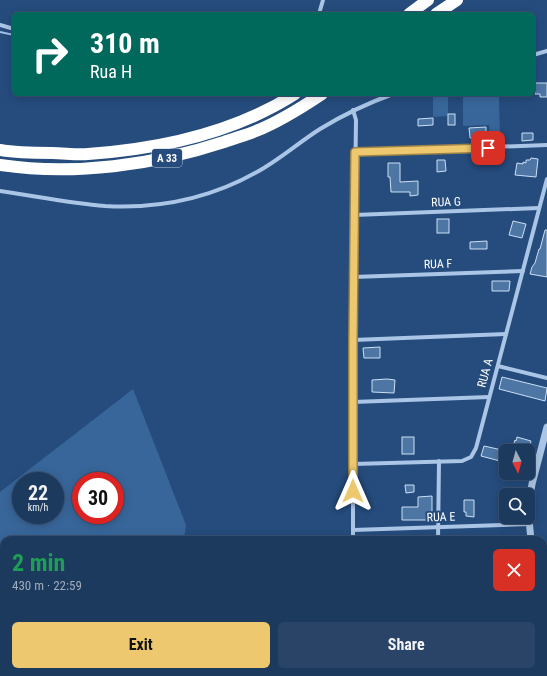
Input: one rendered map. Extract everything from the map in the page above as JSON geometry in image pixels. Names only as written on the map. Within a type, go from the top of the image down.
[{"type":"highway","points":[[412,12],[428,0]]},
{"type":"highway","points":[[439,12],[457,0]]},
{"type":"highway","name":"A 33","points":[[0,150],[14,152],[87,154],[181,140],[208,134],[251,118],[291,96]]},
{"type":"highway","name":"A 33","points":[[0,165],[20,168],[49,169],[103,167],[135,164],[170,158],[256,131],[299,109],[319,96]]},
{"type":"street","points":[[320,12],[323,0]]},
{"type":"street","points":[[0,25],[12,28]]},
{"type":"street","points":[[535,54],[547,51]]},
{"type":"street","points":[[0,191],[104,206],[149,205],[186,199],[212,192],[257,172],[280,158],[320,129],[353,110],[388,96]]},
{"type":"street","points":[[353,110],[356,120],[353,277],[353,536]]},
{"type":"street","points":[[355,152],[547,145]]},
{"type":"street","name":"RUA A","points":[[353,464],[462,461],[471,457],[476,448],[547,180]]},
{"type":"street","name":"RUA G","points":[[354,215],[539,208]]},
{"type":"street","name":"RUA F","points":[[353,277],[523,271]]},
{"type":"street","points":[[353,340],[506,334]]},
{"type":"street","points":[[498,366],[547,378]]},
{"type":"street","points":[[353,402],[489,397]]},
{"type":"street","points":[[531,488],[547,427]]},
{"type":"street","points":[[438,536],[439,462]]},
{"type":"street","points":[[530,524],[531,536]]},
{"type":"street","name":"RUA E","points":[[353,530],[530,524]]},
{"type":"shaded area","points":[[433,96],[448,96],[448,116],[433,117]]},
{"type":"shaded area","points":[[463,96],[499,96],[500,142],[490,142],[489,125],[463,126]]},
{"type":"shaded area","points":[[133,389],[186,525],[185,536],[0,536],[0,492],[12,483],[12,524],[64,524],[64,472],[26,472]]},
{"type":"building","points":[[535,83],[547,83],[547,97],[540,97],[540,94],[535,94]]},
{"type":"building","points":[[448,114],[455,114],[455,125],[448,125]]},
{"type":"building","points":[[433,118],[433,125],[418,126],[418,119]]},
{"type":"building","points":[[486,127],[486,138],[470,138],[469,128]]},
{"type":"building","points":[[522,133],[533,133],[533,140],[522,141]]},
{"type":"building","points":[[531,158],[538,159],[536,177],[515,175],[517,163],[526,163],[526,160],[530,160]]},
{"type":"building","points":[[437,160],[445,160],[446,171],[437,172]]},
{"type":"building","points":[[388,163],[400,163],[400,182],[418,181],[418,195],[410,196],[410,192],[391,192],[390,177],[388,177]]},
{"type":"building","points":[[437,219],[449,219],[449,233],[437,233]]},
{"type":"building","points":[[513,221],[526,224],[522,238],[509,235]]},
{"type":"building","points":[[545,230],[547,230],[547,277],[530,274],[540,249]]},
{"type":"building","points":[[487,241],[487,249],[470,249],[470,242]]},
{"type":"building","points":[[492,281],[510,281],[509,291],[492,291]]},
{"type":"building","points":[[380,347],[380,358],[364,358],[363,348]]},
{"type":"building","points":[[502,377],[547,388],[545,401],[499,389]]},
{"type":"building","points":[[372,380],[395,380],[394,393],[372,392]]},
{"type":"building","points":[[402,437],[414,437],[414,454],[402,454]]},
{"type":"building","points":[[517,437],[531,441],[530,444],[514,444],[515,440],[516,441]]},
{"type":"building","points":[[484,446],[499,449],[499,461],[481,456]]},
{"type":"building","points":[[405,485],[414,485],[414,492],[406,493]]},
{"type":"building","points":[[432,496],[432,520],[402,520],[402,507],[418,507],[418,497]]},
{"type":"building","points":[[464,500],[474,500],[474,517],[466,516],[466,512],[464,512]]},
{"type":"waterway","points":[[0,32],[12,35]]},
{"type":"route","points":[[353,491],[355,152],[488,148]]}]
